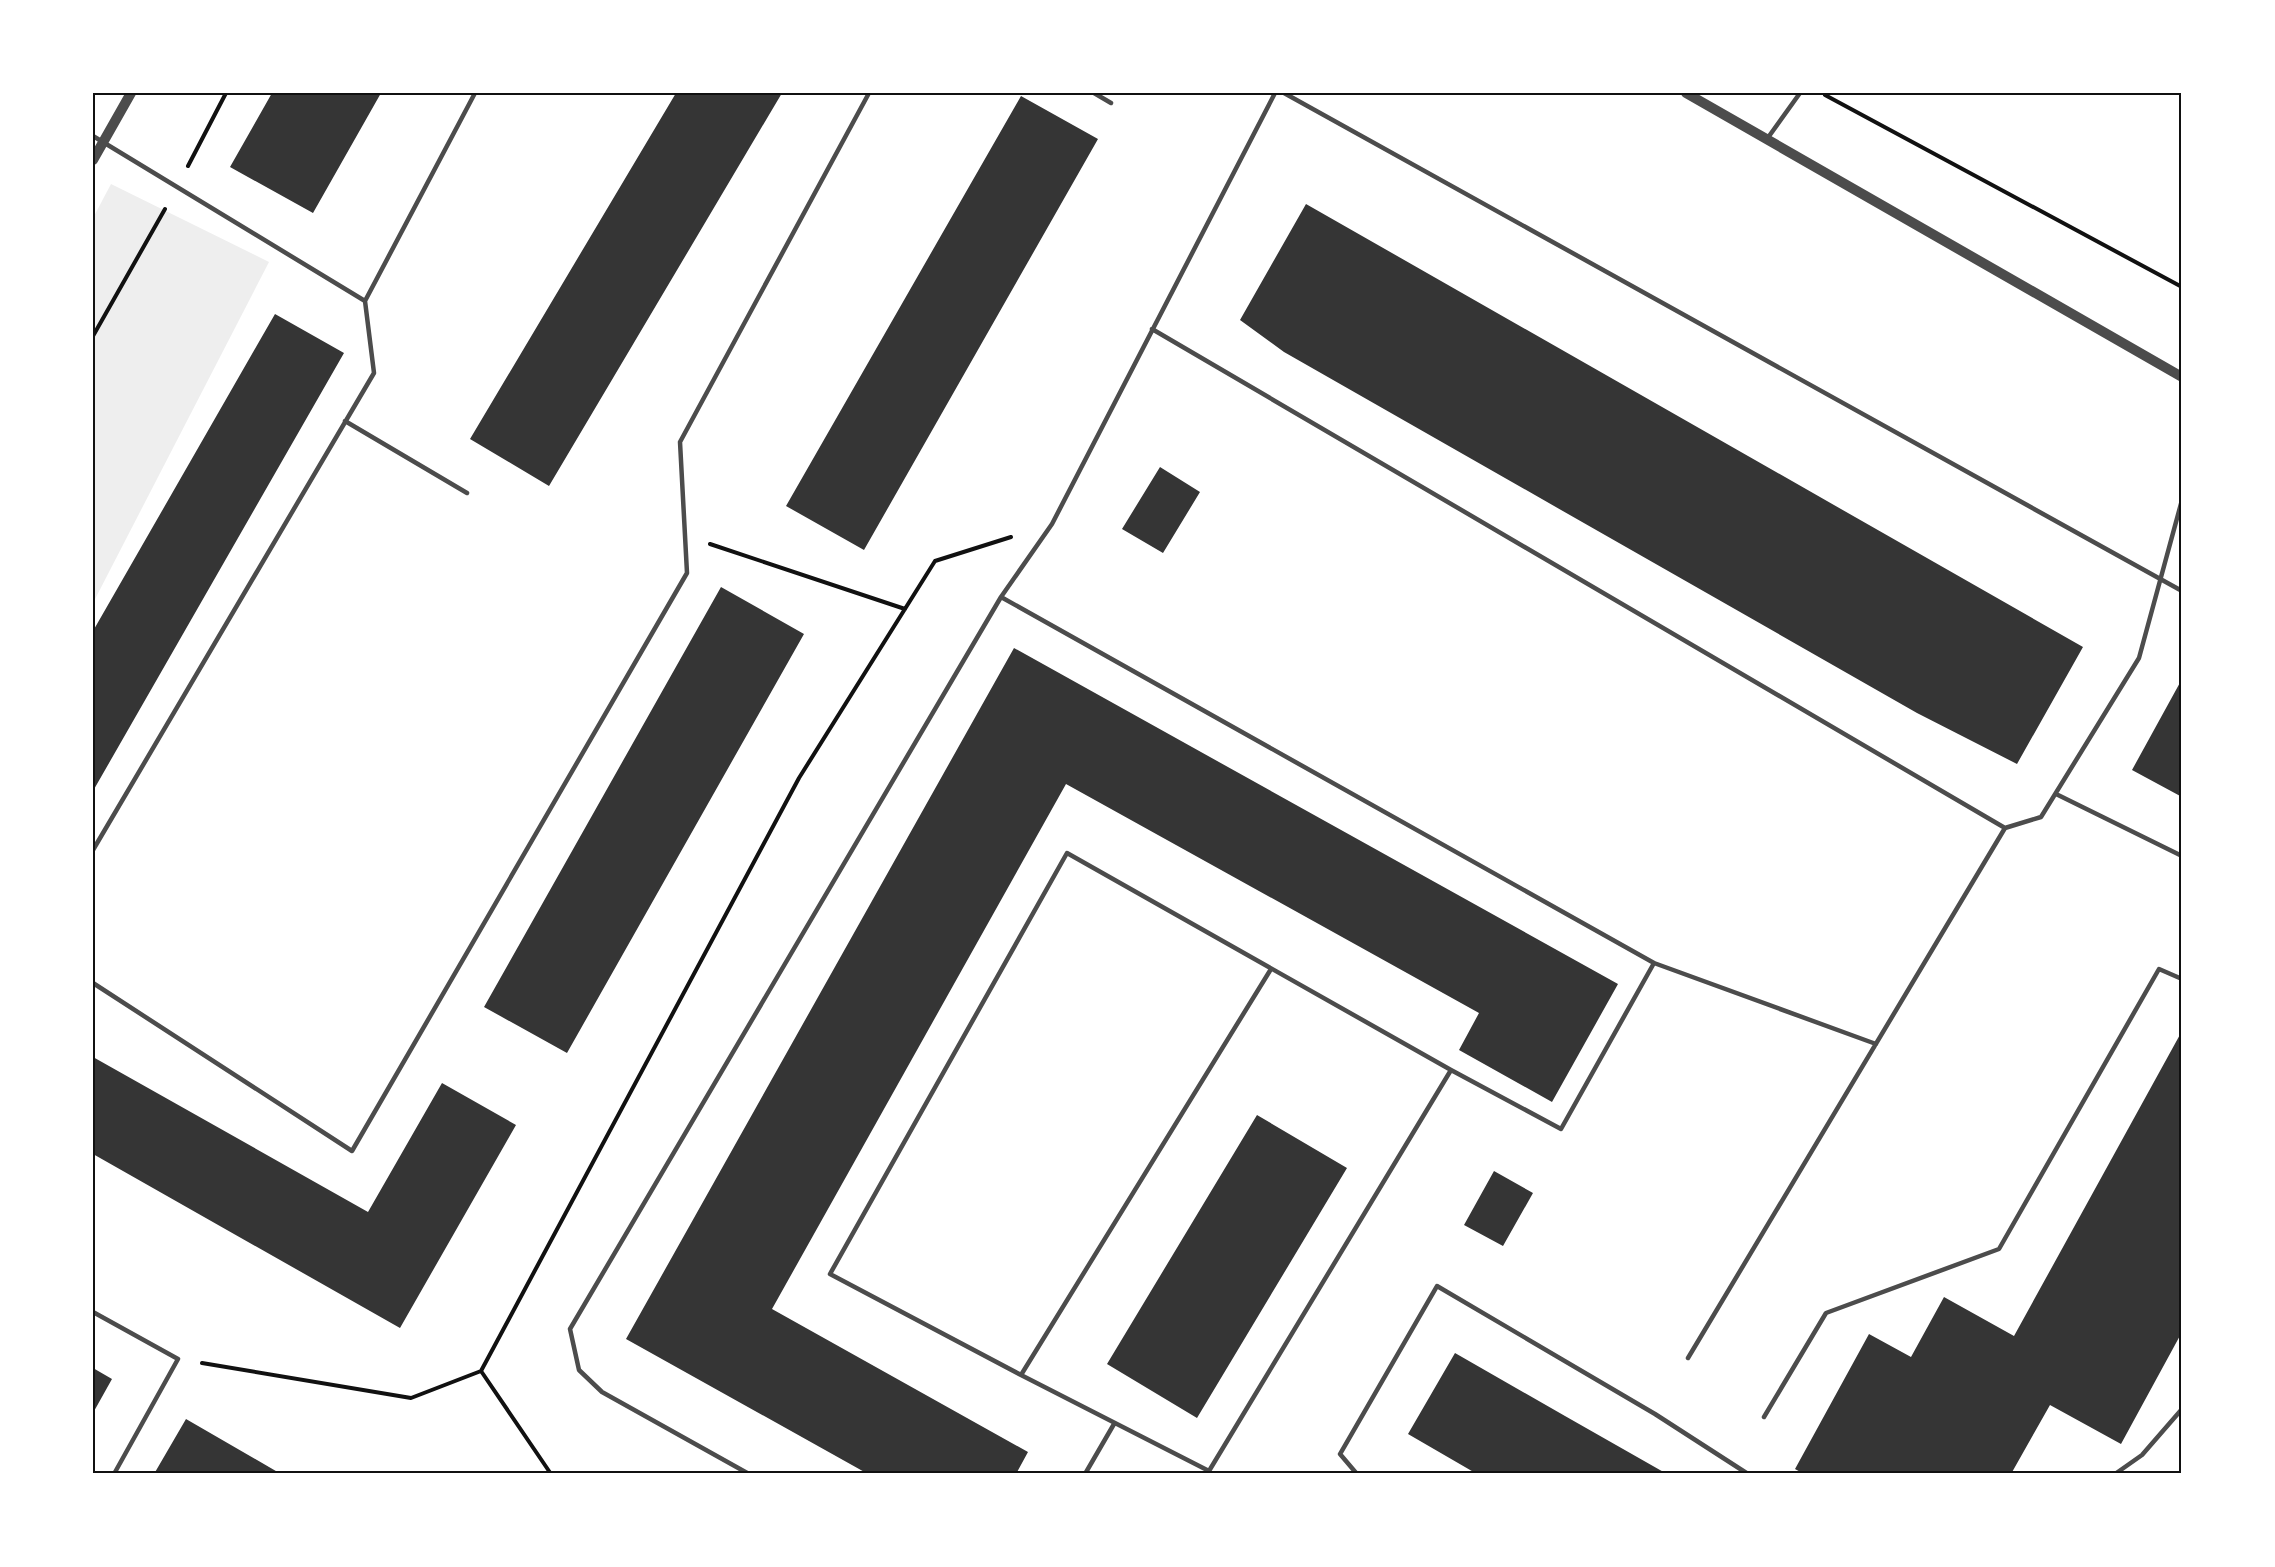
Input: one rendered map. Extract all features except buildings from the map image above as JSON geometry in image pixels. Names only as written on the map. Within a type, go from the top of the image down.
[{"type":"street","points":[[93,160],[98,139],[131,93]]},
{"type":"street","points":[[1686,93],[2182,377]]},
{"type":"lane","points":[[93,850],[374,373],[365,301],[475,93]]},
{"type":"lane","points":[[93,983],[352,1151],[687,573],[680,442],[869,93]]},
{"type":"lane","points":[[1094,93],[1111,103]]},
{"type":"lane","points":[[749,1474],[602,1392],[579,1370],[570,1329],[1001,597],[1052,524],[1275,93]]},
{"type":"lane","points":[[1284,93],[2182,591]]},
{"type":"lane","points":[[1767,139],[1800,93]]},
{"type":"lane","points":[[98,139],[365,301]]},
{"type":"lane","points":[[1152,329],[2005,828]]},
{"type":"lane","points":[[345,422],[467,493]]},
{"type":"lane","points":[[1688,1358],[2005,828],[2041,817],[2139,658],[2182,500]]},
{"type":"lane","points":[[1001,597],[1654,963],[1876,1044]]},
{"type":"lane","points":[[2056,794],[2182,856]]},
{"type":"lane","points":[[1451,1070],[1208,1473],[830,1274],[1067,853],[1451,1070],[1561,1129],[1654,963]]},
{"type":"lane","points":[[1021,1375],[1271,969]]},
{"type":"lane","points":[[1764,1417],[1826,1314],[1999,1249],[2159,969],[2182,979]]},
{"type":"lane","points":[[1357,1474],[1340,1454],[1437,1286],[1654,1414],[1748,1474]]},
{"type":"lane","points":[[93,1312],[178,1359],[114,1474]]},
{"type":"lane","points":[[2115,1474],[2142,1455],[2182,1409]]},
{"type":"lane","points":[[1085,1474],[1114,1424]]},
{"type":"path","points":[[93,336],[177,187],[226,93]]},
{"type":"path","points":[[1821,93],[2182,287]]},
{"type":"path","points":[[178,1359],[411,1398],[481,1371],[799,778],[935,561],[1052,524]]},
{"type":"path","points":[[685,536],[905,609]]},
{"type":"path","points":[[481,1371],[550,1474]]},
{"type":"shaded area","points":[[111,184],[269,262],[93,603],[93,218]]}]
